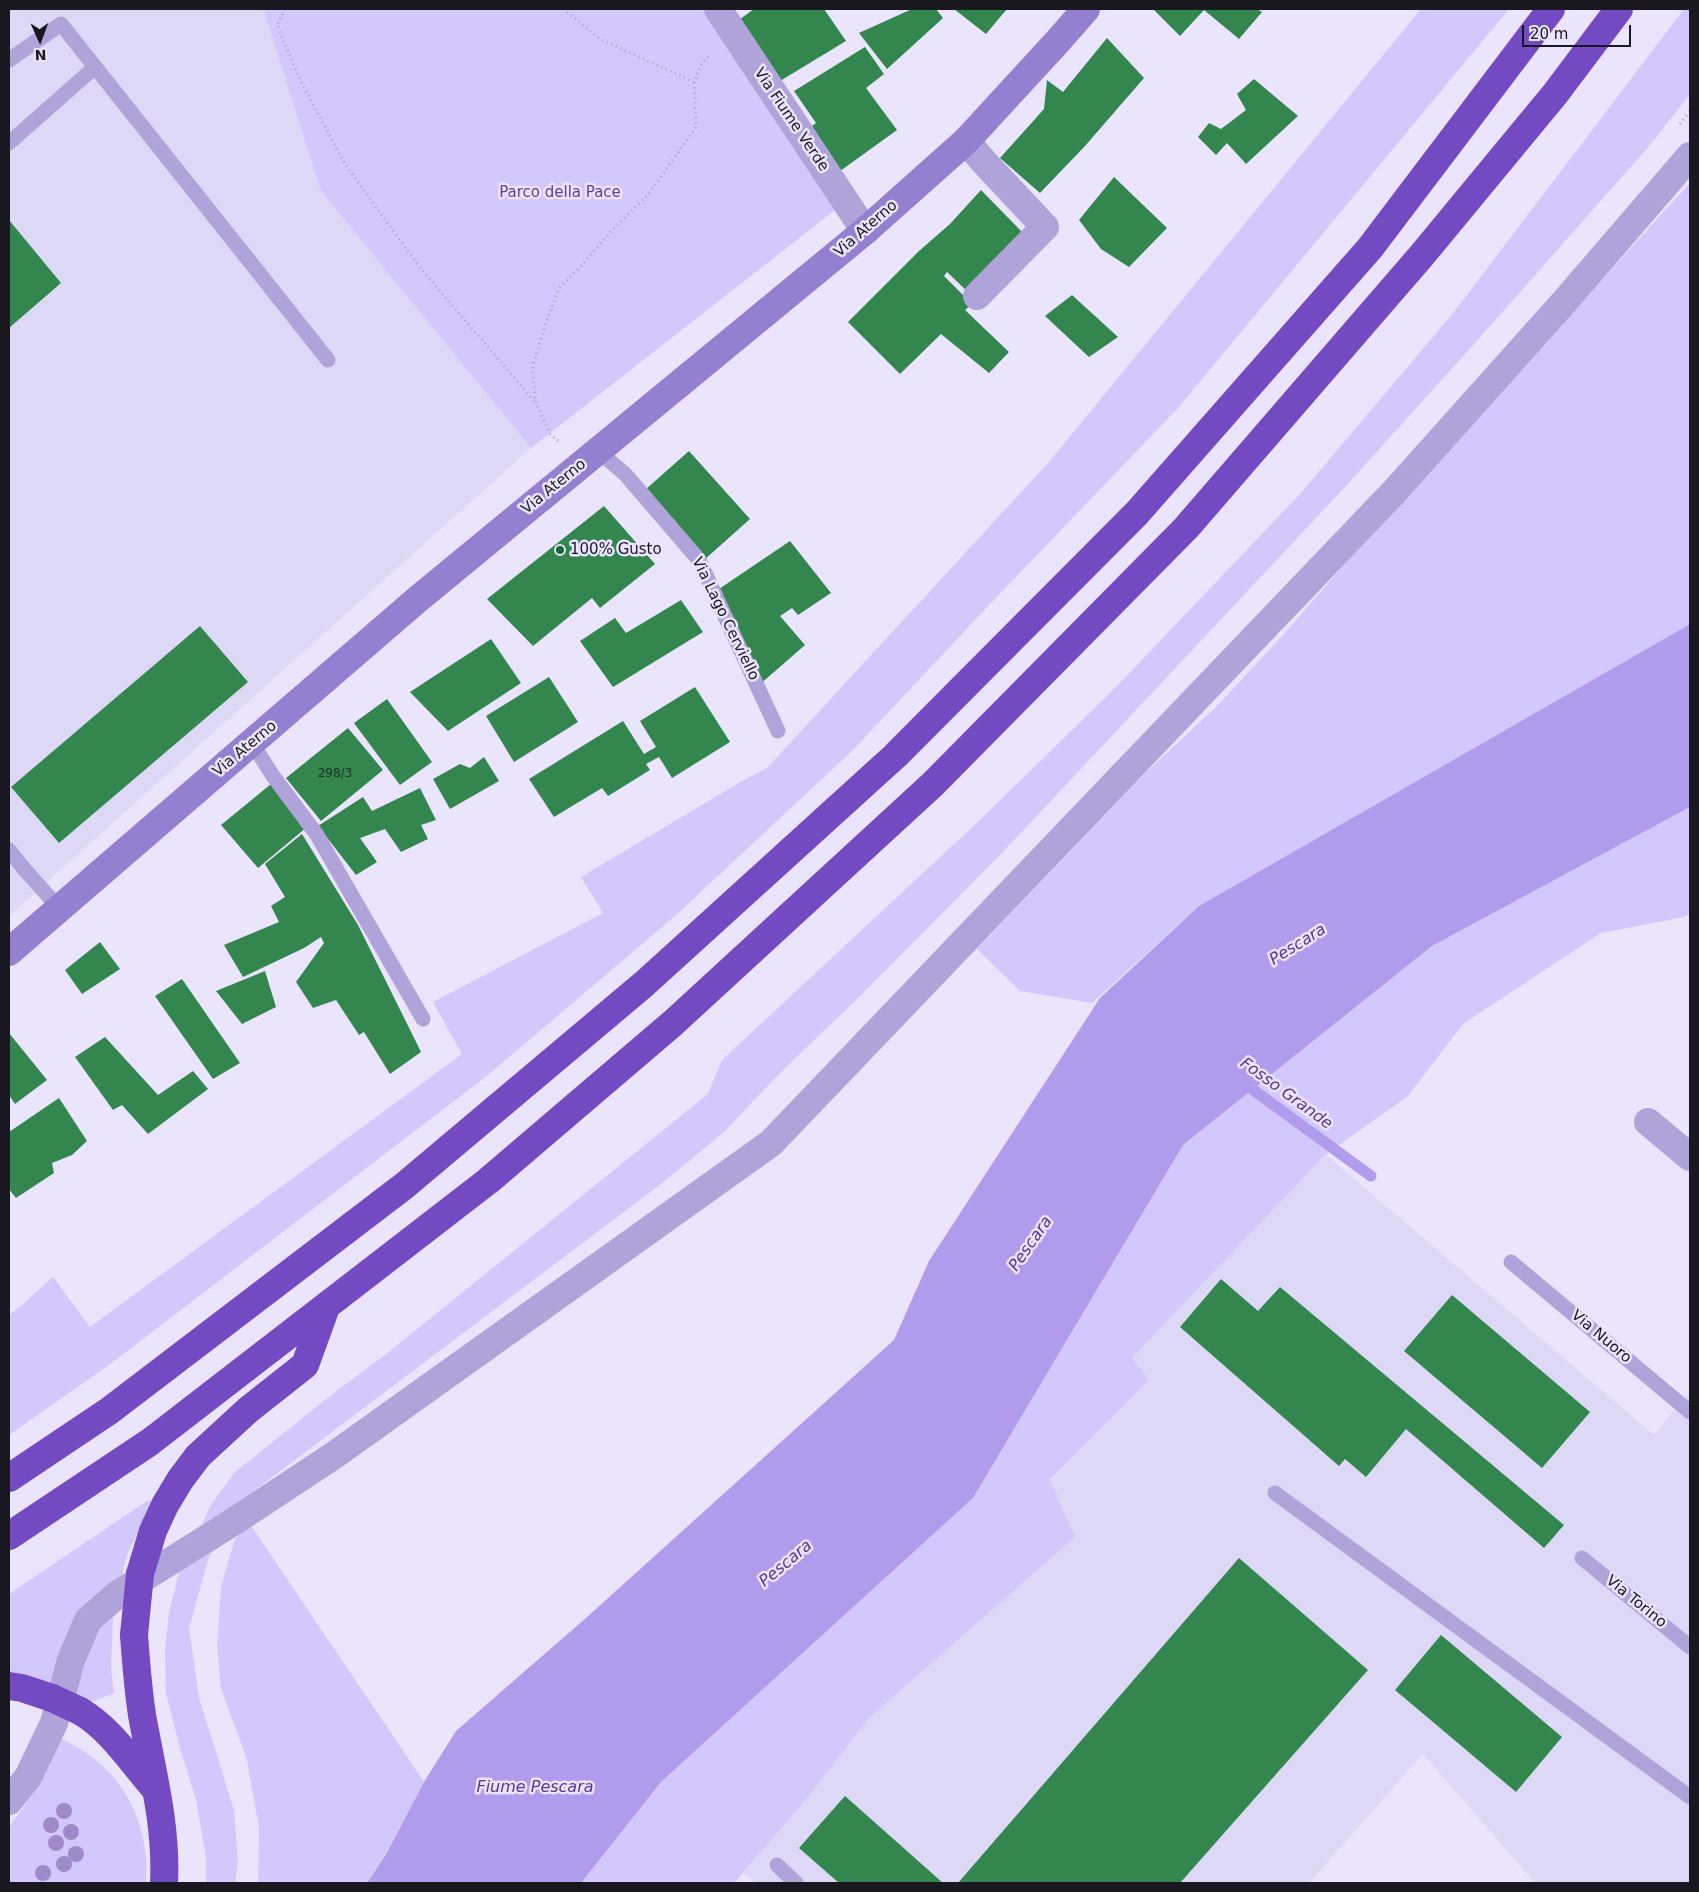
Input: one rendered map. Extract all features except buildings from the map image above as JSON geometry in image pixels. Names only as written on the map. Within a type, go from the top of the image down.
[{"type":"highway","points":[[9,1478],[109,1410],[404,1186],[644,984],[895,756],[1137,513],[1370,248],[1551,9]]},
{"type":"highway","points":[[9,1536],[150,1442],[488,1181],[673,1023],[947,770],[1186,528],[1422,255],[1555,94],[1619,9]]},
{"type":"highway","points":[[164,1883],[165,1858],[157,1791],[142,1714],[134,1635],[140,1574],[153,1531],[180,1480],[198,1456],[248,1410],[305,1365],[326,1307]]},
{"type":"highway","points":[[9,1686],[22,1688],[52,1698],[92,1718],[120,1745],[157,1791]]},
{"type":"street","name":"Via Fiume Verde","points":[[718,9],[865,231]]},
{"type":"street","name":"Via Aterno","points":[[9,952],[418,599],[865,231],[966,141],[1086,9]]},
{"type":"street","points":[[966,141],[1046,227],[977,296]]},
{"type":"street","points":[[9,1801],[28,1777],[54,1723],[71,1660],[88,1620],[118,1594],[233,1522],[333,1456],[771,1143],[1394,492],[1565,302],[1690,156]]},
{"type":"street","points":[[1648,1122],[1690,1157]]},
{"type":"lane","points":[[9,60],[60,24],[328,360]]},
{"type":"lane","points":[[9,143],[95,67]]},
{"type":"lane","name":"Via Lago Cerviello","points":[[590,458],[625,474],[699,560],[778,731]]},
{"type":"lane","points":[[252,743],[273,776],[317,835],[423,1019]]},
{"type":"lane","points":[[9,850],[60,909]]},
{"type":"lane","name":"Via Nuoro","points":[[1511,1262],[1690,1412]]},
{"type":"lane","points":[[1275,1492],[1690,1797]]},
{"type":"lane","name":"Via Torino","points":[[1582,1558],[1690,1647]]},
{"type":"lane","points":[[777,1866],[796,1883]]},
{"type":"path","points":[[285,9],[277,25],[302,84],[345,164],[421,269],[536,403],[550,434],[590,458]]},
{"type":"path","points":[[563,9],[600,39],[694,82]]},
{"type":"path","points":[[536,403],[532,369],[559,288],[614,228],[648,196],[696,127],[694,82],[702,63],[733,32]]},
{"type":"shaded area","points":[[9,9],[263,9],[321,191],[531,448],[9,916]]},
{"type":"shaded area","points":[[1325,1154],[1654,1435],[1687,1395],[1690,1398],[1690,1883],[1535,1883],[1423,1754],[1309,1883],[755,1883],[743,1873],[805,1801],[869,1718],[1075,1537],[1050,1481],[1149,1380],[1131,1359]]},
{"type":"green space","name":"Parco della Pace","points":[[263,9],[710,9],[844,203],[531,448],[321,191]]},
{"type":"green space","points":[[1421,9],[1509,9],[1178,408],[853,750],[675,916],[488,1075],[109,1365],[9,1435],[9,1315],[53,1277],[90,1327],[462,1054],[433,1002],[603,913],[581,877],[767,768],[1049,462]]},
{"type":"green space","points":[[1684,9],[1690,9],[1690,94],[1650,145],[1345,487],[1003,852],[853,1003],[780,1073],[724,1132],[661,1184],[243,1499],[209,1557],[189,1628],[199,1698],[234,1810],[238,1863],[235,1883],[206,1883],[206,1858],[196,1799],[180,1748],[166,1693],[165,1650],[169,1613],[178,1576],[211,1505],[234,1473],[339,1389],[385,1355],[708,1094],[722,1060],[980,820],[1118,685],[1301,493],[1454,312]]},
{"type":"green space","points":[[1690,183],[1690,624],[1199,906],[1092,1003],[1020,991],[977,949],[1138,780],[1216,707],[1284,634],[1403,497]]},
{"type":"green space","points":[[1690,807],[1690,914],[1684,917],[1601,933],[1463,1024],[1408,1096],[1325,1155],[1132,1358],[1149,1380],[1050,1480],[1075,1537],[869,1718],[805,1801],[734,1883],[581,1883],[661,1782],[973,1498],[1183,1145],[1432,946]]},
{"type":"green space","points":[[150,1499],[152,1503],[127,1555],[113,1612],[111,1667],[114,1693],[84,1705],[9,1680],[9,1594]]},
{"type":"green space","points":[[250,1524],[424,1782],[367,1883],[258,1883],[259,1828],[247,1760],[221,1688],[217,1646],[221,1587],[235,1539]]},
{"type":"green space","points":[[61,1739],[95,1759],[120,1785],[130,1801],[143,1836],[146,1859],[146,1883],[9,1883],[9,1827],[26,1804]]},
{"type":"water","name":"Fiume Pescara","points":[[1690,624],[1690,807],[1432,946],[1183,1145],[973,1498],[661,1782],[581,1883],[367,1883],[386,1854],[424,1782],[456,1731],[586,1618],[894,1340],[929,1261],[1100,998],[1199,906]]},
{"type":"waterway","name":"Fosso Grande","points":[[1241,1081],[1371,1176]]},
{"type":"place","name":"100% Gusto","points":[[560,550]]},
{"type":"water label","name":"Pescara","points":[[1298,945]]},
{"type":"water label","name":"Pescara","points":[[1031,1244]]},
{"type":"water label","name":"Pescara","points":[[786,1564]]}]
